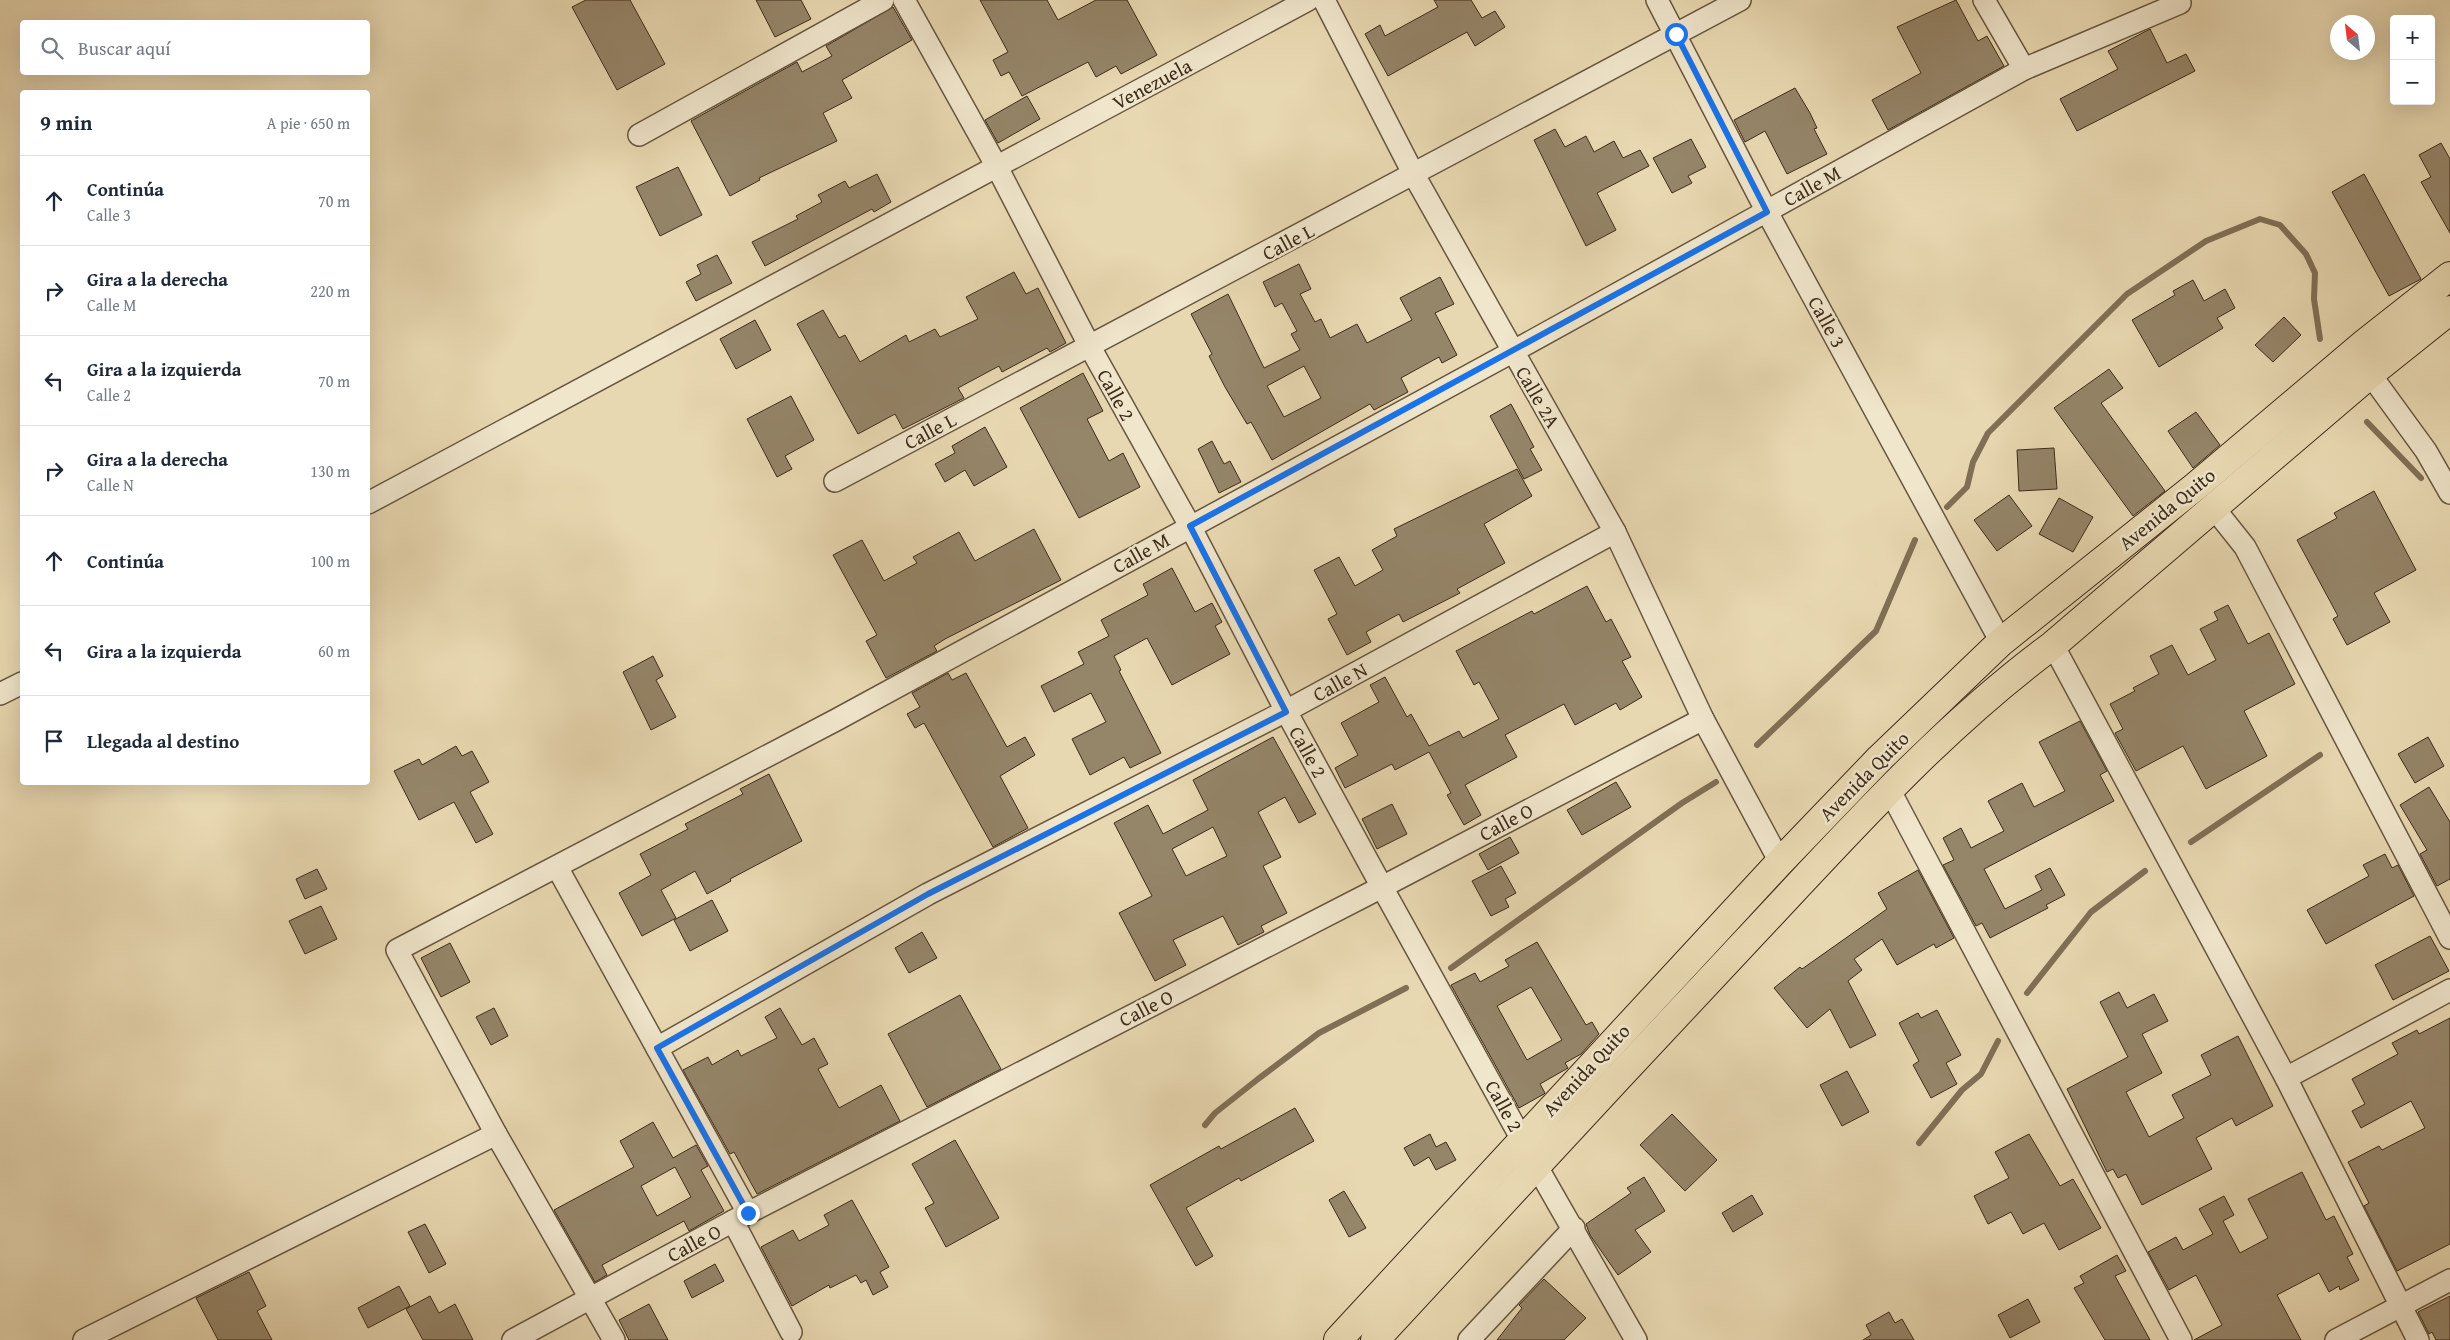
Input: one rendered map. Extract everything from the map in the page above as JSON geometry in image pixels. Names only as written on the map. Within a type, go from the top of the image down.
[{"type":"highway","name":"Avenida Quito","points":[[1338,1340],[1780,862],[1880,758],[2001,642],[2196,486],[2365,343],[2450,276]]},
{"type":"highway","name":"Avenida Quito","points":[[1375,1340],[1536,1165],[1889,789],[2018,671],[2054,645],[2370,374],[2450,310]]},
{"type":"street","points":[[640,135],[883,0]]},
{"type":"street","name":"Calle 2","points":[[904,0],[996,167],[1090,347],[1190,526],[1286,712],[1536,1165],[1574,1228],[1636,1340]]},
{"type":"street","name":"Venezuela","points":[[370,502],[1308,0]]},
{"type":"street","name":"Calle 2A","points":[[1324,0],[1414,175],[1615,532],[1703,719],[1780,862]]},
{"type":"street","name":"Calle 3","points":[[1657,0],[1767,212],[2001,642]]},
{"type":"street","name":"Calle L","points":[[835,481],[1414,175],[1740,0]]},
{"type":"street","points":[[1984,0],[2024,68]]},
{"type":"street","name":"Calle M","points":[[496,1134],[397,950],[836,720],[1512,352],[2024,68],[2180,3],[2178,0]]},
{"type":"street","points":[[2370,374],[2426,451],[2450,493]]},
{"type":"street","points":[[2213,507],[2245,548],[2450,938]]},
{"type":"street","name":"Calle N","points":[[657,1048],[928,894],[1286,712],[1615,532]]},
{"type":"street","points":[[2054,645],[2286,1078],[2418,1340]]},
{"type":"street","points":[[0,694],[20,684]]},
{"type":"street","name":"Calle O","points":[[513,1340],[740,1217],[1382,887],[1703,719]]},
{"type":"street","points":[[1889,789],[2181,1340]]},
{"type":"street","points":[[557,866],[657,1048],[740,1217],[791,1332]]},
{"type":"street","points":[[2286,1078],[2450,990]]},
{"type":"street","points":[[84,1340],[496,1134],[614,1340]]},
{"type":"street","points":[[1469,1340],[1574,1228]]},
{"type":"street","points":[[2336,1340],[2450,1280]]},
{"type":"building","points":[[586,0],[630,0],[665,64],[617,90],[572,7]]},
{"type":"building","points":[[756,0],[801,0],[811,19],[775,37]]},
{"type":"building","points":[[980,0],[1047,0],[1058,20],[1096,0],[1127,0],[1157,55],[1121,74],[1116,66],[1096,77],[1088,62],[1022,96],[1009,72],[1001,76],[993,60],[1008,52]]},
{"type":"building","points":[[1434,0],[1471,0],[1482,18],[1495,11],[1505,27],[1475,46],[1467,32],[1388,76],[1365,34],[1380,25],[1385,36],[1438,7]]},
{"type":"building","points":[[1956,0],[1978,41],[1987,36],[2004,66],[1888,130],[1872,100],[1921,73],[1897,27]]},
{"type":"building","points":[[893,7],[912,40],[842,80],[852,98],[823,113],[837,141],[759,178],[760,180],[730,196],[691,121],[797,62],[802,72],[832,56],[826,46]]},
{"type":"building","points":[[2150,29],[2167,63],[2186,54],[2195,71],[2077,131],[2060,99],[2118,69],[2108,51]]},
{"type":"building","points":[[1795,88],[1810,113],[1817,128],[1814,129],[1827,154],[1787,174],[1765,131],[1745,142],[1734,120]]},
{"type":"building","points":[[1027,96],[1040,119],[998,143],[985,120]]},
{"type":"building","points":[[1555,129],[1565,147],[1586,136],[1594,152],[1614,141],[1623,158],[1640,150],[1649,166],[1597,193],[1616,230],[1586,246],[1534,140]]},
{"type":"building","points":[[1691,139],[1706,167],[1688,176],[1692,183],[1672,193],[1653,158]]},
{"type":"building","points":[[2441,143],[2450,159],[2450,233],[2421,182],[2431,177],[2419,155]]},
{"type":"building","points":[[678,167],[702,215],[660,236],[636,187]]},
{"type":"building","points":[[877,174],[891,202],[874,212],[872,209],[765,266],[752,242],[798,219],[796,216],[822,202],[818,195],[845,181],[849,188]]},
{"type":"building","points":[[2364,174],[2421,279],[2389,296],[2332,192]]},
{"type":"building","points":[[717,255],[732,283],[696,301],[686,282],[701,274],[697,265]]},
{"type":"building","points":[[1299,264],[1311,289],[1300,294],[1315,322],[1321,319],[1330,338],[1357,324],[1367,343],[1412,320],[1400,298],[1440,277],[1454,304],[1435,313],[1457,355],[1442,363],[1439,357],[1401,378],[1408,392],[1374,410],[1370,404],[1272,460],[1251,422],[1247,424],[1225,387],[1209,356],[1212,354],[1191,314],[1228,294],[1264,368],[1300,350],[1291,334],[1297,331],[1282,303],[1275,307],[1263,282]],"holes":[[[1304,366],[1321,398],[1284,417],[1267,386]]]},
{"type":"building","points":[[1014,272],[1026,294],[1038,288],[1066,343],[1050,352],[1047,348],[1002,372],[999,366],[958,388],[964,398],[903,429],[895,414],[858,434],[797,324],[823,310],[839,338],[845,335],[860,362],[906,335],[909,342],[935,329],[940,337],[978,319],[966,297]]},
{"type":"building","points":[[2193,280],[2204,301],[2225,289],[2235,308],[2217,318],[2223,328],[2159,367],[2132,320],[2175,295],[2173,291]]},
{"type":"building","points":[[2284,317],[2301,335],[2273,362],[2255,345]]},
{"type":"building","points":[[755,320],[771,350],[736,369],[720,339]]},
{"type":"building","points":[[2109,369],[2123,388],[2101,403],[2165,491],[2133,516],[2054,408]]},
{"type":"building","points":[[1083,373],[1103,411],[1087,419],[1109,461],[1123,453],[1140,487],[1079,518],[1020,408]]},
{"type":"building","points":[[791,396],[814,440],[785,456],[792,469],[777,477],[747,419]]},
{"type":"building","points":[[1511,404],[1534,447],[1530,449],[1542,470],[1524,479],[1490,416]]},
{"type":"building","points":[[2196,412],[2220,445],[2193,468],[2168,431]]},
{"type":"building","points":[[985,427],[1007,467],[974,486],[965,470],[945,482],[935,464],[955,453],[952,446]]},
{"type":"building","points":[[1212,441],[1224,464],[1230,461],[1241,482],[1219,493],[1198,449]]},
{"type":"building","points":[[2054,448],[2057,489],[2019,491],[2017,450]]},
{"type":"building","points":[[1517,469],[1532,496],[1484,524],[1505,563],[1457,589],[1460,593],[1403,622],[1399,614],[1366,632],[1371,642],[1347,655],[1328,619],[1337,614],[1314,570],[1339,557],[1355,586],[1383,570],[1372,550],[1397,536],[1394,529]]},
{"type":"building","points":[[2374,491],[2416,570],[2374,593],[2390,622],[2347,645],[2333,619],[2338,616],[2297,540],[2337,518],[2334,513]]},
{"type":"building","points":[[2009,495],[2032,526],[1997,551],[1974,520]]},
{"type":"building","points":[[2059,498],[2093,517],[2073,552],[2039,534]]},
{"type":"building","points":[[1034,529],[1061,580],[945,639],[934,646],[937,651],[886,678],[866,641],[877,635],[833,555],[862,540],[884,581],[917,563],[913,557],[959,532],[975,561]]},
{"type":"building","points":[[1172,568],[1195,612],[1212,603],[1222,622],[1215,626],[1230,654],[1172,685],[1147,638],[1114,656],[1121,670],[1119,671],[1161,753],[1130,768],[1124,757],[1090,775],[1072,739],[1106,722],[1091,693],[1054,712],[1041,686],[1084,664],[1078,652],[1109,636],[1101,620],[1148,595],[1143,584]]},
{"type":"building","points":[[1587,586],[1606,622],[1611,619],[1631,657],[1622,661],[1642,697],[1620,710],[1616,703],[1575,725],[1564,704],[1505,735],[1517,757],[1465,785],[1481,815],[1464,825],[1447,795],[1451,793],[1429,752],[1395,770],[1392,764],[1345,788],[1335,768],[1358,755],[1341,723],[1379,702],[1370,685],[1385,677],[1407,717],[1411,714],[1429,746],[1459,731],[1463,738],[1499,719],[1479,682],[1474,685],[1456,651],[1532,611],[1534,614]]},
{"type":"building","points":[[2228,605],[2248,644],[2269,633],[2295,684],[2244,711],[2267,756],[2206,789],[2183,746],[2136,771],[2115,733],[2123,729],[2110,704],[2135,691],[2133,688],[2159,674],[2150,656],[2172,645],[2188,675],[2216,660],[2200,629],[2218,620],[2214,612]]},
{"type":"building","points":[[653,656],[663,676],[656,680],[676,717],[651,730],[623,672]]},
{"type":"building","points":[[948,673],[952,680],[966,673],[1007,747],[1025,737],[1035,755],[1000,776],[1028,828],[993,847],[924,723],[915,728],[907,714],[920,707],[912,693]]},
{"type":"building","points":[[2080,721],[2107,771],[2100,775],[2114,801],[1984,869],[2005,909],[2042,890],[2035,876],[2050,868],[2065,895],[2046,905],[2048,908],[1990,938],[1982,923],[1976,926],[1943,865],[1954,860],[1943,838],[1961,828],[1971,848],[2004,831],[1988,801],[2022,783],[2034,807],[2065,791],[2039,742]]},
{"type":"building","points":[[1273,737],[1316,814],[1299,823],[1285,797],[1258,812],[1281,857],[1263,866],[1287,913],[1261,926],[1264,932],[1238,945],[1223,916],[1173,940],[1186,965],[1155,981],[1119,913],[1152,896],[1114,823],[1148,805],[1163,834],[1208,810],[1193,780]],"holes":[[[1213,827],[1227,856],[1186,876],[1172,849]]]},
{"type":"building","points":[[2428,737],[2444,766],[2415,783],[2398,754]]},
{"type":"building","points":[[456,746],[462,756],[472,751],[489,782],[470,792],[493,834],[476,843],[454,802],[419,820],[394,771],[419,759],[422,765]]},
{"type":"building","points":[[769,774],[802,841],[730,879],[731,881],[707,894],[695,871],[661,890],[676,918],[642,936],[619,893],[651,875],[640,854],[688,829],[685,824],[743,794],[740,789]]},
{"type":"building","points":[[1616,782],[1631,807],[1582,835],[1567,810]]},
{"type":"building","points":[[2429,787],[2450,822],[2450,879],[2437,886],[2420,854],[2427,850],[2400,805]]},
{"type":"building","points":[[1392,804],[1407,834],[1377,849],[1362,819]]},
{"type":"building","points":[[1510,837],[1519,853],[1488,870],[1479,854]]},
{"type":"building","points":[[2385,854],[2392,868],[2398,865],[2414,896],[2326,944],[2307,910],[2369,876],[2363,865]]},
{"type":"building","points":[[1501,866],[1516,893],[1505,899],[1509,907],[1491,916],[1472,881]]},
{"type":"building","points":[[317,869],[327,889],[305,899],[296,879]]},
{"type":"building","points":[[1918,870],[1954,938],[1936,948],[1934,944],[1897,965],[1882,939],[1854,959],[1862,970],[1848,981],[1876,1035],[1850,1048],[1830,1009],[1807,1028],[1774,988],[1800,967],[1802,969],[1887,909],[1878,893]]},
{"type":"building","points":[[712,900],[728,931],[690,951],[674,920]]},
{"type":"building","points":[[321,906],[337,939],[305,954],[289,921]]},
{"type":"building","points":[[922,932],[937,958],[909,973],[895,948]]},
{"type":"building","points":[[2430,936],[2449,971],[2393,1000],[2375,965]]},
{"type":"building","points":[[1537,942],[1586,1025],[1592,1022],[1599,1034],[1581,1054],[1565,1063],[1568,1068],[1540,1084],[1544,1094],[1519,1108],[1451,985],[1475,973],[1480,982],[1509,966],[1505,960]],"holes":[[[1531,987],[1562,1040],[1527,1060],[1497,1006]]]},
{"type":"building","points":[[450,943],[470,982],[441,997],[421,958]]},
{"type":"building","points":[[2119,992],[2127,1008],[2154,994],[2168,1021],[2142,1034],[2162,1073],[2126,1092],[2149,1137],[2184,1118],[2172,1095],[2211,1075],[2201,1055],[2238,1036],[2273,1106],[2236,1126],[2232,1118],[2196,1138],[2212,1169],[2142,1205],[2126,1174],[2118,1178],[2113,1169],[2107,1172],[2067,1089],[2128,1057],[2100,1002]]},
{"type":"building","points":[[960,995],[1001,1069],[927,1107],[888,1034]]},
{"type":"building","points":[[494,1008],[508,1036],[491,1045],[476,1017]]},
{"type":"building","points":[[780,1008],[802,1045],[814,1038],[828,1064],[818,1069],[839,1108],[881,1085],[900,1121],[757,1194],[734,1152],[730,1154],[683,1070],[708,1057],[712,1065],[738,1050],[741,1056],[777,1038],[765,1017]]},
{"type":"building","points":[[1937,1010],[1961,1055],[1946,1063],[1957,1084],[1931,1098],[1913,1065],[1919,1061],[1899,1023],[1918,1013],[1921,1018]]},
{"type":"building","points":[[2450,1018],[2450,1244],[2397,1271],[2364,1206],[2369,1203],[2348,1162],[2379,1146],[2382,1150],[2425,1128],[2411,1101],[2361,1128],[2352,1111],[2365,1104],[2352,1079],[2398,1054],[2392,1043],[2417,1030],[2419,1034]]},
{"type":"building","points":[[1847,1071],[1869,1112],[1842,1126],[1820,1085]]},
{"type":"building","points":[[1295,1108],[1314,1141],[1241,1181],[1239,1178],[1186,1208],[1213,1256],[1196,1266],[1150,1185],[1219,1146],[1221,1149]]},
{"type":"building","points":[[1672,1114],[1717,1160],[1685,1191],[1640,1145]]},
{"type":"building","points":[[653,1122],[673,1158],[696,1145],[708,1166],[701,1170],[724,1211],[689,1231],[684,1221],[602,1265],[607,1275],[595,1282],[554,1210],[634,1167],[620,1141]],"holes":[[[675,1167],[691,1197],[657,1216],[641,1186]]]},
{"type":"building","points":[[1430,1134],[1436,1147],[1446,1142],[1456,1160],[1436,1170],[1429,1157],[1414,1166],[1404,1148]]},
{"type":"building","points":[[2029,1134],[2060,1186],[2073,1179],[2101,1228],[2059,1250],[2044,1223],[2023,1234],[2011,1212],[1988,1224],[1974,1196],[2009,1178],[1995,1152]]},
{"type":"building","points":[[955,1140],[999,1218],[946,1247],[925,1208],[934,1203],[912,1164]]},
{"type":"building","points":[[2302,1172],[2326,1220],[2334,1216],[2353,1254],[2347,1257],[2359,1280],[2340,1290],[2339,1286],[2329,1292],[2319,1273],[2277,1295],[2301,1340],[2194,1340],[2222,1325],[2196,1275],[2169,1290],[2148,1252],[2176,1237],[2183,1250],[2213,1234],[2199,1209],[2224,1196],[2234,1215],[2223,1221],[2240,1253],[2268,1238],[2248,1199]]},
{"type":"building","points":[[1644,1177],[1665,1211],[1635,1230],[1651,1252],[1618,1275],[1590,1235],[1586,1224],[1631,1193],[1627,1188]]},
{"type":"building","points":[[1344,1191],[1366,1228],[1349,1237],[1329,1200]]},
{"type":"building","points":[[1752,1195],[1763,1214],[1733,1232],[1722,1213]]},
{"type":"building","points":[[852,1200],[889,1267],[880,1272],[888,1287],[873,1295],[866,1280],[861,1283],[856,1275],[830,1288],[829,1285],[792,1306],[761,1247],[793,1230],[799,1241],[829,1225],[824,1215]]},
{"type":"building","points":[[425,1224],[446,1264],[429,1273],[408,1232]]},
{"type":"building","points":[[2117,1255],[2126,1271],[2115,1276],[2150,1340],[2105,1340],[2074,1288],[2084,1283],[2080,1276]]},
{"type":"building","points":[[715,1264],[724,1281],[692,1298],[684,1281]]},
{"type":"building","points":[[249,1272],[266,1306],[257,1311],[272,1340],[218,1340],[196,1298]]},
{"type":"building","points":[[1544,1279],[1586,1318],[1564,1340],[1497,1340],[1522,1308],[1519,1305]]},
{"type":"building","points":[[399,1286],[410,1306],[368,1328],[358,1308]]},
{"type":"building","points":[[430,1296],[439,1313],[455,1304],[473,1340],[423,1340],[406,1309]]},
{"type":"building","points":[[2450,1296],[2450,1340],[2436,1340],[2432,1332],[2429,1334],[2418,1312]]},
{"type":"building","points":[[2028,1299],[2040,1322],[2010,1338],[1998,1315]]},
{"type":"building","points":[[649,1304],[668,1340],[629,1340],[619,1320]]},
{"type":"building","points":[[1889,1312],[1895,1323],[1902,1319],[1914,1340],[1863,1340],[1871,1335],[1866,1325]]},
{"type":"waterway","points":[[1947,507],[1967,487],[1973,462],[1988,433],[2127,294],[2206,241],[2260,219],[2280,225],[2306,254],[2315,273],[2314,299],[2320,339]]},
{"type":"waterway","points":[[2367,422],[2421,478]]},
{"type":"waterway","points":[[1757,745],[1876,631],[1915,540]]},
{"type":"waterway","points":[[2191,842],[2320,755]]},
{"type":"waterway","points":[[1451,968],[1682,803],[1716,782]]},
{"type":"waterway","points":[[2027,993],[2091,912],[2145,871]]},
{"type":"waterway","points":[[1205,1125],[1215,1113],[1319,1033],[1406,988]]},
{"type":"waterway","points":[[1919,1143],[1962,1090],[1981,1074],[1998,1041]]},
{"type":"route","points":[[748,1213],[657,1048],[928,894],[1286,712],[1190,526],[1767,212],[1676,34]]}]
